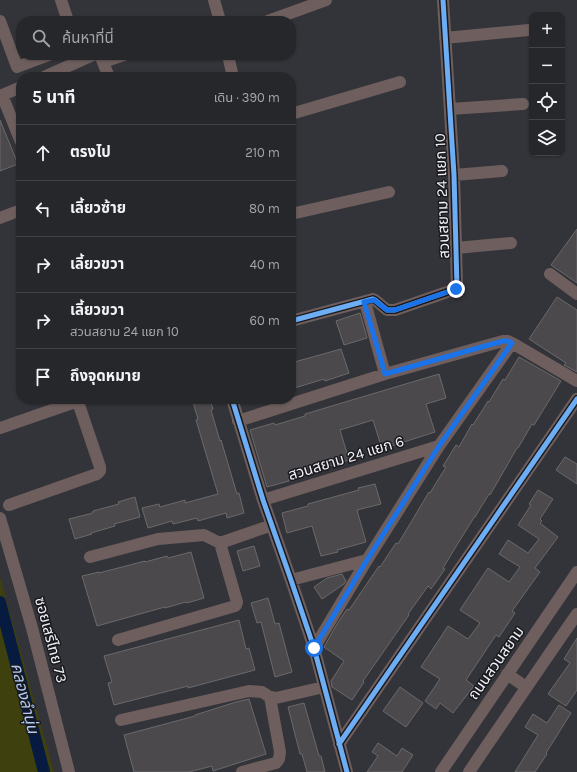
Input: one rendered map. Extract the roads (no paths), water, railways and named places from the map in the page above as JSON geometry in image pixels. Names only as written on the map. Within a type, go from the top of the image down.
[{"type":"street","points":[[61,0],[66,16]]},
{"type":"street","points":[[214,0],[219,16]]},
{"type":"street","points":[[282,16],[326,0]]},
{"type":"street","name":"สวนสยาม 24 แยก 10","points":[[296,320],[374,300],[387,310],[395,310],[456,289],[457,287],[454,175],[443,0]]},
{"type":"street","points":[[0,21],[20,72],[40,60]]},
{"type":"street","points":[[445,38],[529,30]]},
{"type":"street","points":[[58,72],[91,60]]},
{"type":"street","points":[[100,60],[106,72]]},
{"type":"street","points":[[229,60],[232,72]]},
{"type":"street","points":[[296,113],[400,82]]},
{"type":"street","points":[[16,89],[1,96],[16,130]]},
{"type":"street","points":[[450,109],[523,104]]},
{"type":"street","points":[[454,175],[502,171]]},
{"type":"street","points":[[296,213],[389,192]]},
{"type":"street","points":[[0,218],[16,212]]},
{"type":"street","points":[[456,248],[510,243]]},
{"type":"street","points":[[550,274],[577,294]]},
{"type":"street","points":[[364,302],[385,374]]},
{"type":"street","points":[[296,402],[385,374],[503,341],[512,343],[577,381]]},
{"type":"street","points":[[314,648],[367,560],[439,446],[512,343]]},
{"type":"street","points":[[340,744],[577,398]]},
{"type":"street","points":[[0,428],[66,404]]},
{"type":"street","points":[[9,505],[96,474],[100,471],[100,467],[78,404]]},
{"type":"street","points":[[233,404],[263,500],[314,648],[347,772]]},
{"type":"street","points":[[238,421],[291,404]]},
{"type":"street","name":"สวนสยาม 24 แยก 6","points":[[263,500],[439,446]]},
{"type":"street","name":"ซอยเสรีไทย 73","points":[[0,518],[32,628],[69,772]]},
{"type":"street","points":[[90,557],[158,539],[204,535],[220,543],[272,525]]},
{"type":"street","points":[[118,640],[236,605],[237,602],[220,543]]},
{"type":"street","points":[[291,580],[367,560]]},
{"type":"street","name":"ถนนสวนสยาม","points":[[440,772],[577,572]]},
{"type":"street","points":[[469,772],[577,614]]},
{"type":"street","points":[[507,674],[526,687]]},
{"type":"street","points":[[121,720],[249,691],[262,692],[270,697],[276,698],[324,687]]},
{"type":"street","points":[[242,772],[276,763],[279,759],[280,752],[270,697]]},
{"type":"waterway","name":"คลองลำนุ่น","points":[[0,602],[44,772]]}]
